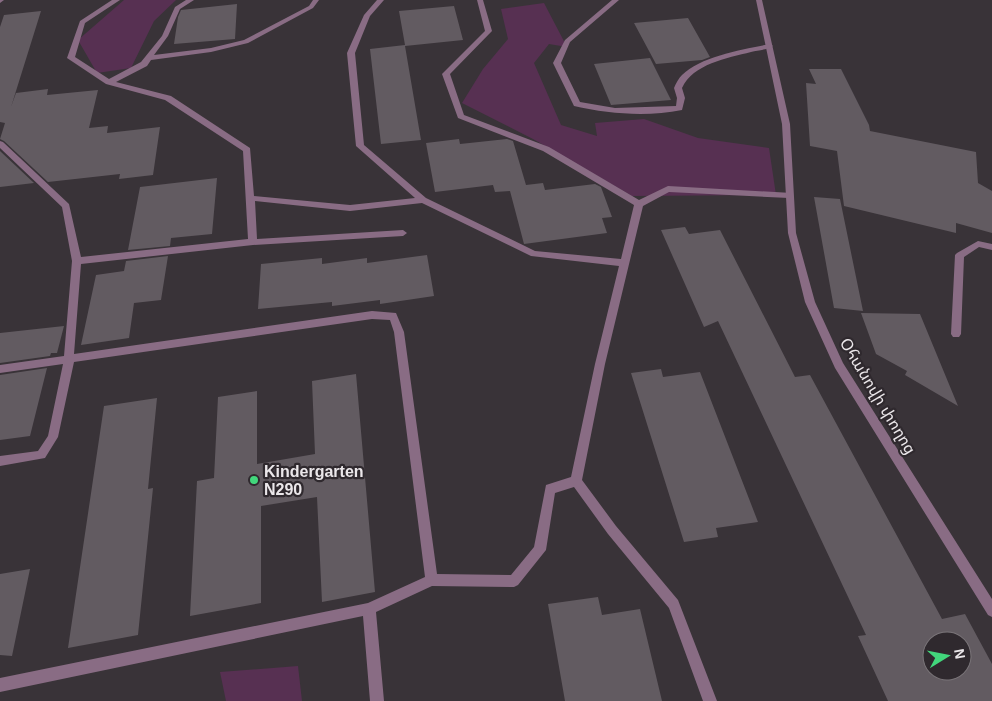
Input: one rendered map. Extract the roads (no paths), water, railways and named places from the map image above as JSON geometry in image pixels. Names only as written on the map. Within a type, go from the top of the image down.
[{"type":"street","points":[[118,0],[82,22],[71,58],[109,82],[168,98],[247,150],[253,242]]},
{"type":"street","points":[[109,82],[144,64],[164,36],[177,8],[191,0]]},
{"type":"street","points":[[148,58],[211,50],[246,42],[311,7],[316,0]]},
{"type":"street","points":[[381,0],[367,14],[351,53],[360,146],[423,200],[534,254],[625,263]]},
{"type":"street","points":[[480,0],[489,31],[446,74],[461,116],[546,149],[639,204]]},
{"type":"street","points":[[616,0],[567,41],[557,63],[577,104],[600,110],[635,112],[678,108],[681,98],[678,88],[685,75],[738,52],[770,46]]},
{"type":"street","name":"Օհանովի փողոց","points":[[759,0],[786,124],[792,233],[810,302],[839,365],[992,611]]},
{"type":"street","points":[[0,144],[66,206],[77,261],[69,360],[53,437],[42,455],[0,461]]},
{"type":"street","points":[[639,204],[668,190],[789,195]]},
{"type":"street","points":[[250,198],[350,208],[423,200]]},
{"type":"street","points":[[639,204],[600,364],[576,481],[612,530],[674,604],[710,701]]},
{"type":"street","points":[[77,261],[253,242],[403,233]]},
{"type":"street","points":[[956,334],[960,255],[978,244],[992,247]]},
{"type":"street","points":[[0,369],[372,315],[393,316],[399,332],[432,580]]},
{"type":"street","points":[[0,685],[369,609],[432,580],[514,581],[540,550],[550,489],[576,481]]},
{"type":"street","points":[[369,609],[377,701]]},
{"type":"place","name":"Kindergarten N290","points":[[254,480]]}]
